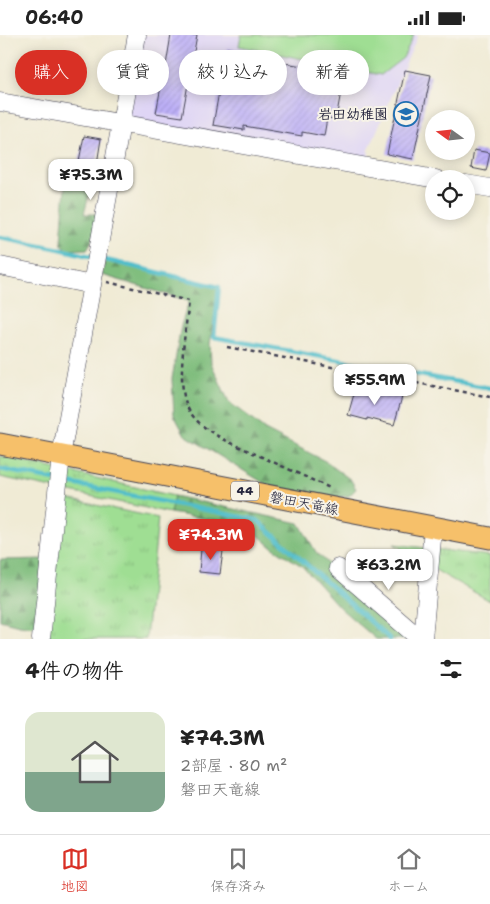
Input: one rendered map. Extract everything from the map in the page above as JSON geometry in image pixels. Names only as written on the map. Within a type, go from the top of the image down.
[{"type":"main road","name":"磐田天竜線","points":[[0,443],[490,538]]},
{"type":"street","points":[[42,639],[61,456],[137,35]]},
{"type":"street","points":[[0,102],[425,177]]},
{"type":"street","points":[[475,186],[490,188]]},
{"type":"street","points":[[0,267],[93,282]]},
{"type":"street","points":[[421,639],[433,528]]},
{"type":"street","points":[[338,568],[421,639]]},
{"type":"path","points":[[93,282],[189,301],[183,353],[183,389],[187,407],[196,419],[211,433],[334,490],[334,509]]},
{"type":"path","points":[[226,347],[490,397]]},
{"type":"shaded area","points":[[143,35],[418,35],[369,149],[368,160],[126,121],[131,95],[169,95],[169,50],[140,50]]},
{"type":"green space","points":[[241,35],[414,35],[403,58],[381,75],[369,73],[369,50],[297,50],[297,58],[287,56],[287,50],[259,50],[239,46]]},
{"type":"green space","points":[[85,167],[94,176],[84,214],[97,214],[93,239],[87,249],[67,250],[61,243],[65,187],[72,170]]},
{"type":"green space","points":[[105,260],[219,287],[210,344],[211,363],[229,402],[265,430],[325,461],[351,480],[356,489],[349,496],[326,498],[272,488],[185,435],[174,415],[172,379],[181,326],[189,301],[102,275]]},
{"type":"green space","points":[[0,456],[174,496],[170,513],[0,477]]},
{"type":"green space","points":[[174,496],[299,523],[316,552],[412,639],[376,639],[340,608],[302,566],[272,547],[249,527],[170,513]]},
{"type":"green space","points":[[57,497],[158,518],[146,639],[66,639],[42,635]]},
{"type":"green space","points":[[394,544],[490,556],[490,601],[442,574]]},
{"type":"green space","points":[[43,559],[43,628],[0,620],[0,560]]},
{"type":"building","points":[[171,35],[197,35],[194,50],[179,50],[179,95],[186,95],[182,117],[156,113],[159,95],[169,95],[168,50]]},
{"type":"building","points":[[287,63],[297,65],[297,95],[340,95],[336,119],[327,118],[324,136],[302,132],[302,136],[244,126],[244,130],[213,125],[218,95],[287,95]]},
{"type":"building","points":[[405,70],[431,75],[413,159],[387,154]]},
{"type":"building","points":[[84,136],[101,139],[97,164],[79,161]]},
{"type":"building","points":[[475,150],[490,153],[486,171],[471,168],[472,160],[475,160]]},
{"type":"building","points":[[356,387],[402,397],[394,425],[348,415]]},
{"type":"building","points":[[201,549],[223,551],[220,574],[199,572]]},
{"type":"waterway","points":[[0,237],[94,257]]},
{"type":"waterway","points":[[102,259],[219,287],[214,337],[490,388]]},
{"type":"waterway","points":[[0,469],[55,480]]},
{"type":"waterway","points":[[63,482],[257,520],[390,639]]},
{"type":"place","name":"岩田幼稚園","points":[[406,114]]}]
